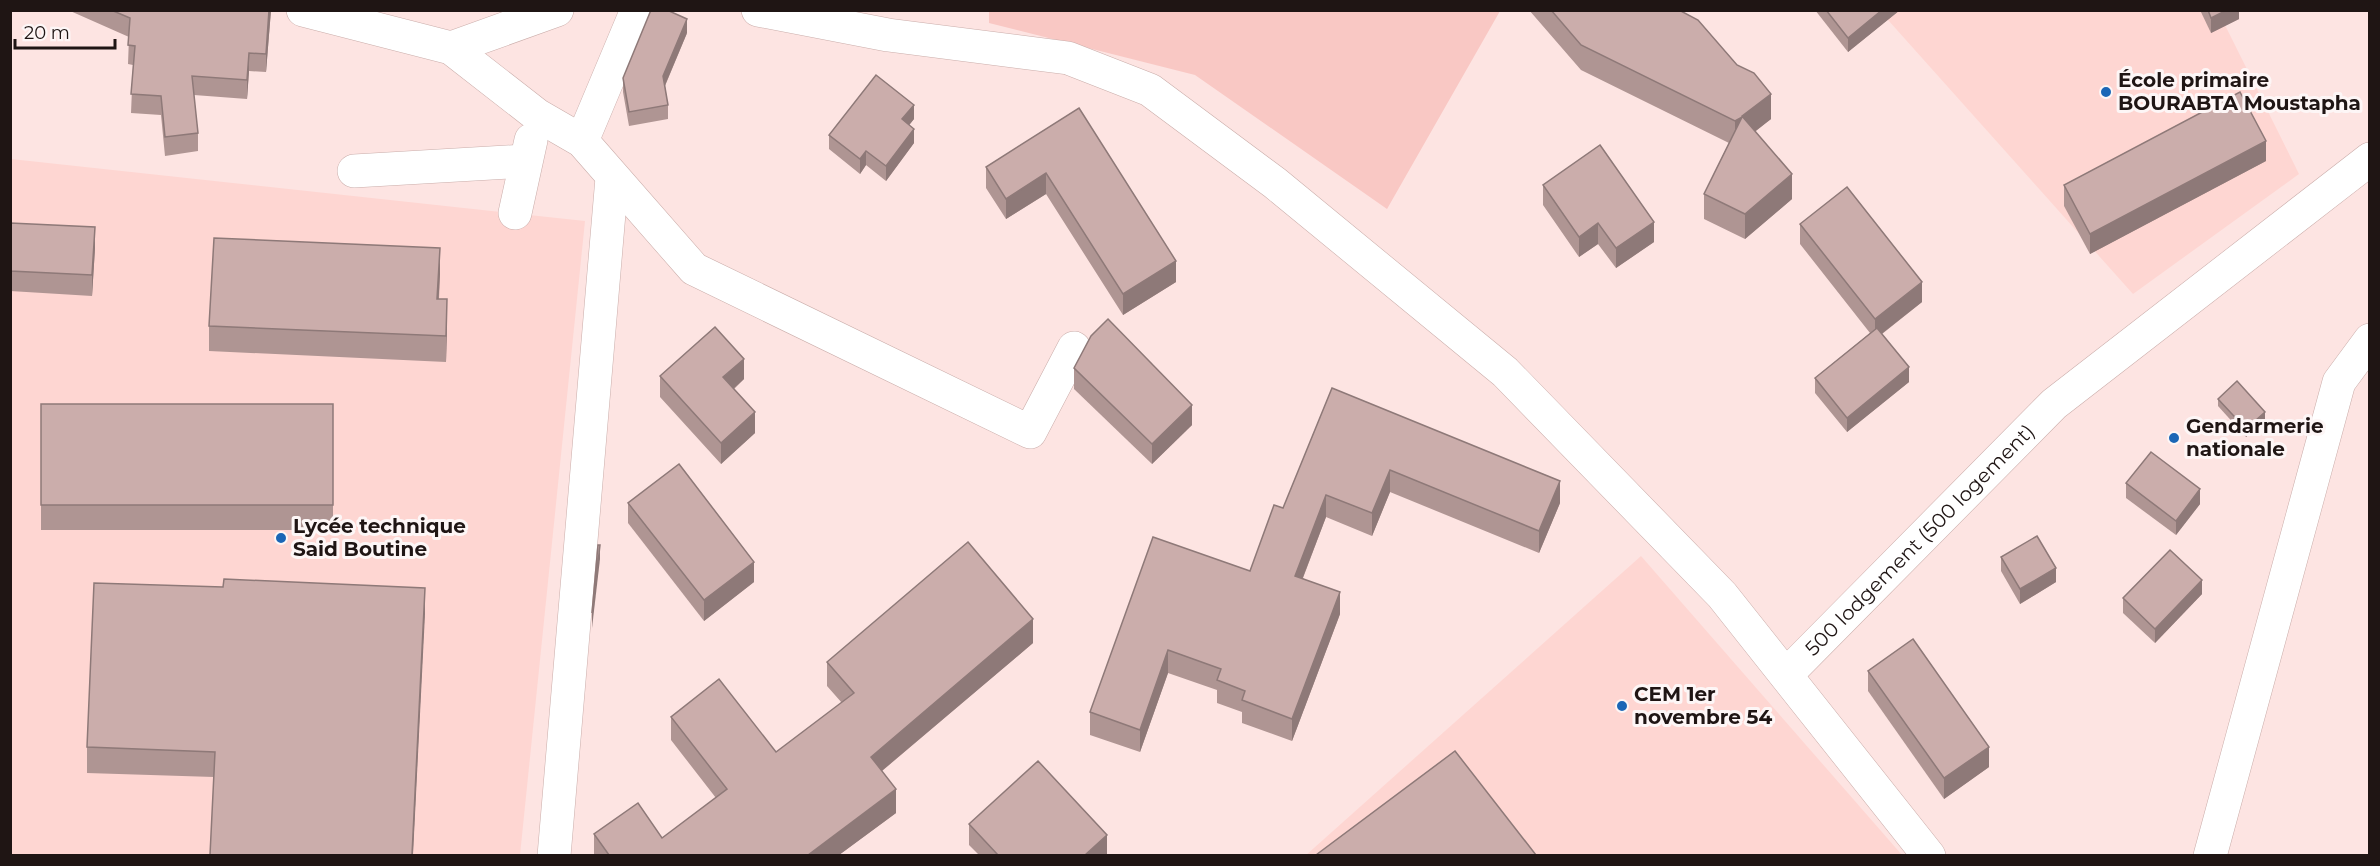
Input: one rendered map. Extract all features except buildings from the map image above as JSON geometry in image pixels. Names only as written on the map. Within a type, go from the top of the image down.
[{"type":"street","points":[[303,10],[451,48],[537,115],[582,141],[694,269],[1030,432],[1074,348]]},
{"type":"street","points":[[451,48],[557,10]]},
{"type":"street","points":[[582,141],[637,10]]},
{"type":"street","points":[[758,10],[888,35],[1068,58],[1150,90],[1275,183],[1505,372],[1722,595],[1929,855]]},
{"type":"street","points":[[515,213],[537,115]]},
{"type":"street","name":"500 lodgement (500 logement)","points":[[1786,675],[2054,404],[2370,159]]},
{"type":"street","points":[[354,171],[525,161]]},
{"type":"street","points":[[554,855],[612,178]]},
{"type":"street","points":[[2210,855],[2339,382],[2370,340]]},
{"type":"shaded area","points":[[989,11],[1500,11],[1387,209],[1195,75],[989,23]]},
{"type":"shaded area","name":"École primaire BOURABTA Moustapha","points":[[1880,11],[2218,11],[2299,174],[2133,294]]},
{"type":"shaded area","name":"Lycée technique Said Boutine","points":[[11,159],[585,221],[520,855],[11,856]]},
{"type":"shaded area","name":"CEM 1er novembre 54","points":[[1641,556],[1902,855],[1305,856]]},
{"type":"place","name":"École primaire BOURABTA Moustapha","points":[[2106,92]]},
{"type":"place","name":"Gendarmerie nationale","points":[[2174,438]]},
{"type":"place","name":"Lycée technique Said Boutine","points":[[281,538]]},
{"type":"place","name":"CEM 1er novembre 54","points":[[1622,706]]}]
